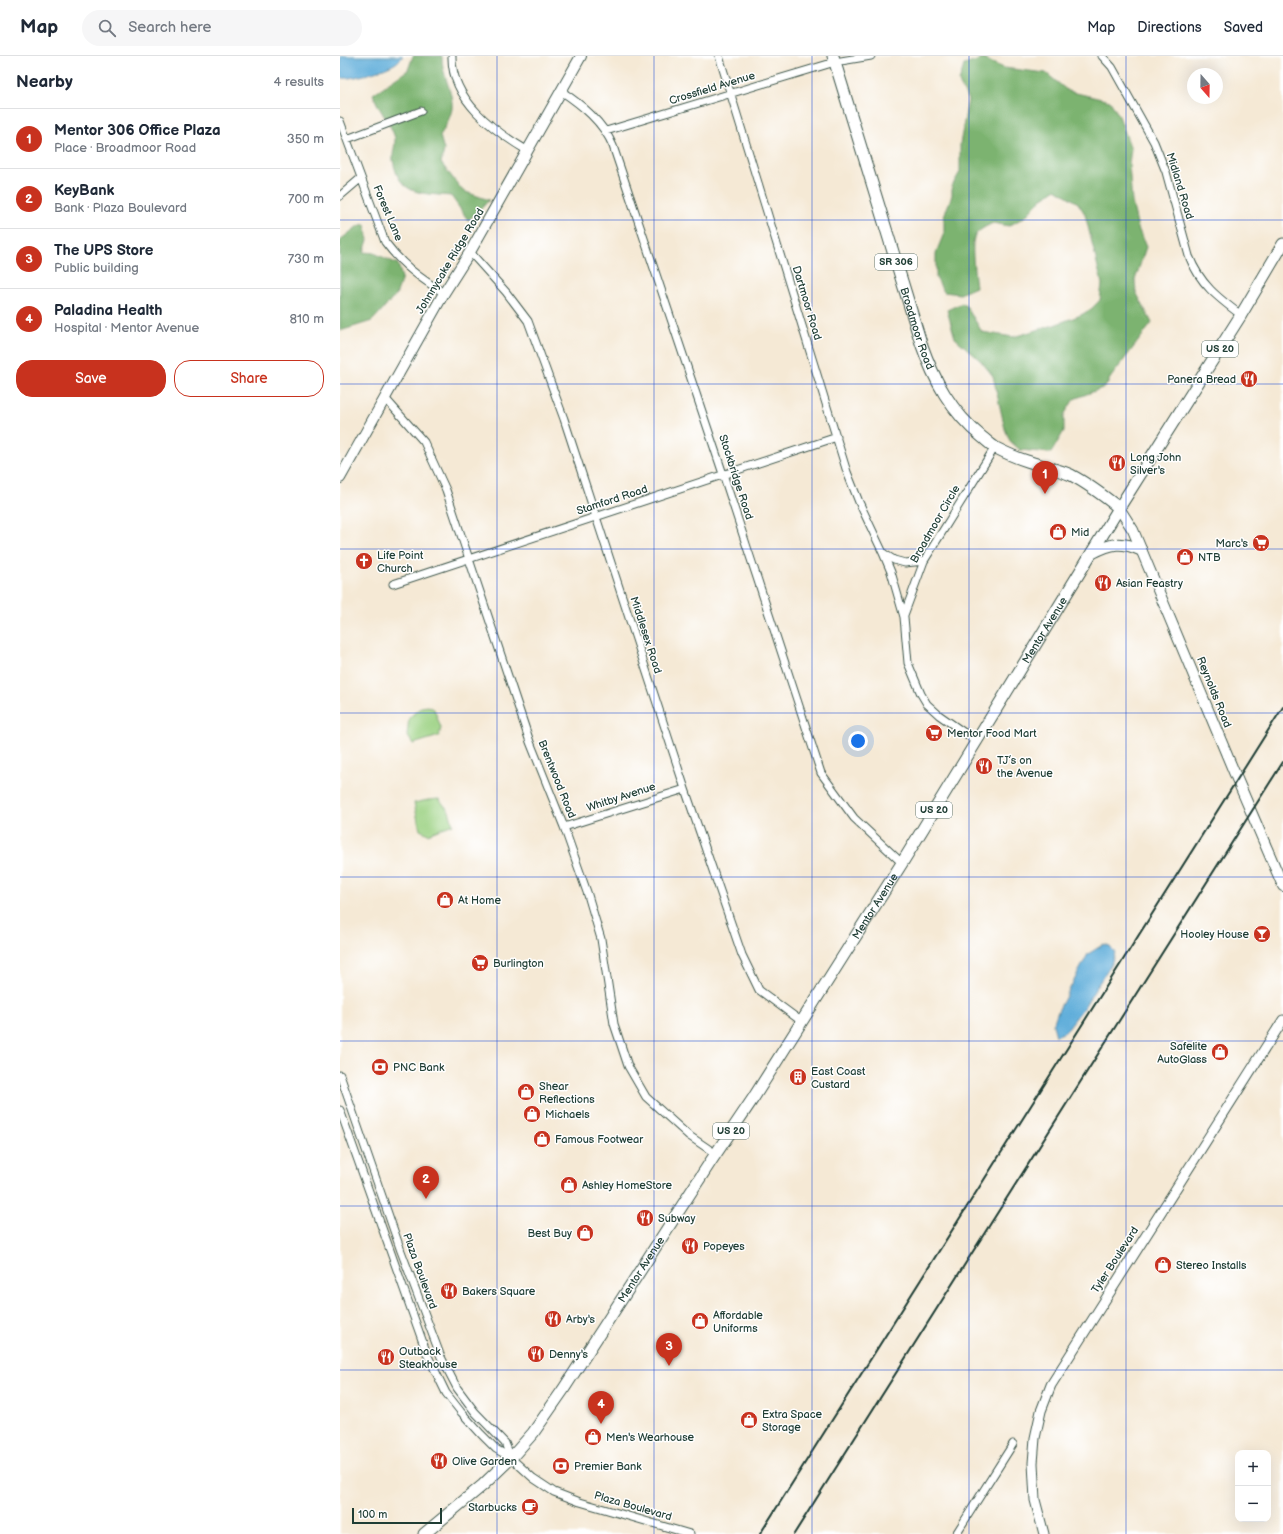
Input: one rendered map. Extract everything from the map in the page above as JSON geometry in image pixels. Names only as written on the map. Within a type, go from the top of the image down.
[{"type":"main road","name":"Johnnycake Ridge Road","points":[[341,474],[444,293],[470,252],[528,151],[581,56]]},
{"type":"main road","name":"Broadmoor Road","points":[[834,59],[921,343],[930,367],[952,407],[974,430],[995,447],[1027,461],[1071,475],[1107,498],[1119,508]]},
{"type":"main road","name":"Mentor Avenue","points":[[424,1534],[483,1485],[511,1458],[536,1428],[563,1390],[754,1097],[902,862],[1283,244]]},
{"type":"main road","name":"Reynolds Road","points":[[1119,508],[1130,523],[1283,886]]},
{"type":"main road","points":[[1092,553],[1105,546],[1119,543],[1130,545],[1141,550]]},
{"type":"street","points":[[452,56],[457,82],[464,96],[474,109],[486,122],[501,134],[528,151]]},
{"type":"street","name":"Dartmoor Road","points":[[719,56],[852,483],[891,572],[904,617],[908,663],[921,694],[927,704],[939,715],[976,741]]},
{"type":"street","name":"Crossfield Avenue","points":[[606,131],[731,94],[834,59],[871,56]]},
{"type":"street","name":"Midland Road","points":[[1102,56],[1112,67],[1154,142],[1166,172],[1189,256],[1194,268],[1209,290],[1241,314]]},
{"type":"street","points":[[1108,56],[1112,67]]},
{"type":"street","name":"Stockbridge Road","points":[[561,91],[584,108],[606,131],[613,146],[821,772],[854,818],[902,862]]},
{"type":"street","points":[[347,140],[421,111]]},
{"type":"street","name":"Forest Lane","points":[[340,121],[383,235],[392,251],[417,276],[444,293]]},
{"type":"street","points":[[340,196],[361,178]]},
{"type":"street","name":"Middlesex Road","points":[[470,252],[506,292],[528,321],[564,419],[685,789],[742,955],[759,990],[801,1021]]},
{"type":"street","name":"Brentwood Road","points":[[385,398],[424,442],[446,490],[530,742],[564,827],[588,895],[601,940],[614,1024],[628,1066],[646,1097],[688,1135],[716,1154]]},
{"type":"street","name":"Stamford Road","points":[[393,584],[837,437]]},
{"type":"street","name":"Broadmoor Circle","points":[[904,617],[908,601],[924,561],[995,447]]},
{"type":"street","points":[[883,553],[894,560],[906,563],[924,561]]},
{"type":"street","name":"Whitby Avenue","points":[[564,827],[685,789]]},
{"type":"street","name":"Tyler Boulevard","points":[[1044,1534],[1035,1500],[1035,1438],[1040,1411],[1050,1385],[1283,1020]]},
{"type":"street","name":"Plaza Boulevard","points":[[340,1075],[440,1357],[457,1388],[475,1412],[505,1443],[511,1458]]},
{"type":"street","name":"Plaza Boulevard","points":[[340,1110],[423,1343],[436,1375],[451,1399],[496,1449],[511,1458],[533,1478],[554,1492],[587,1504],[690,1534]]},
{"type":"street","points":[[956,1534],[1013,1444]]},
{"type":"green space","points":[[413,56],[442,56],[443,69],[451,96],[452,109],[440,136],[444,150],[441,163],[463,191],[489,200],[468,220],[451,196],[421,193],[413,190],[400,180],[396,172],[393,160],[395,138],[373,94],[408,70]]},
{"type":"green space","points":[[983,59],[1004,68],[1046,73],[1068,91],[1110,101],[1119,116],[1131,149],[1129,164],[1132,202],[1138,228],[1146,247],[1135,280],[1136,292],[1152,323],[1105,387],[1074,399],[1064,415],[1064,431],[1051,453],[1020,450],[1010,441],[1005,429],[993,376],[981,361],[955,338],[947,310],[962,303],[967,307],[982,332],[1013,337],[1054,325],[1081,315],[1091,309],[1100,300],[1102,284],[1085,214],[1078,203],[1056,189],[1041,199],[1026,216],[1009,226],[993,223],[980,230],[975,236],[973,246],[976,287],[960,294],[944,292],[936,278],[936,253],[944,233],[944,216],[952,195],[952,186],[960,172],[960,144],[968,100],[959,82],[964,65]]},
{"type":"green space","points":[[365,224],[368,240],[364,252],[374,253],[398,264],[402,278],[396,295],[372,321],[340,331],[340,240],[358,226]]},
{"type":"green space","points":[[428,706],[434,709],[441,728],[439,736],[413,744],[407,735],[409,718],[421,707]]},
{"type":"green space","points":[[439,799],[449,811],[453,824],[428,834],[420,830],[414,803]]},
{"type":"water","points":[[403,56],[396,63],[385,69],[360,76],[340,78],[340,57]]},
{"type":"water","points":[[1104,944],[1110,946],[1115,953],[1111,964],[1084,1007],[1065,1032],[1056,1036],[1053,1025],[1057,1013],[1088,954]]},
{"type":"railway","points":[[760,1534],[1283,707]]},
{"type":"railway","points":[[794,1534],[1283,762]]},
{"type":"place","name":"Panera Bread","points":[[1249,379]]},
{"type":"place","name":"Long John Silver's","points":[[1117,463]]},
{"type":"place","name":"Mentor 306 Office Plaza","points":[[1045,494]]},
{"type":"place","name":"Mid","points":[[1058,532]]},
{"type":"place","name":"Marc's","points":[[1261,543]]},
{"type":"place","name":"NTB","points":[[1185,557]]},
{"type":"place","name":"Life Point Church","points":[[364,561]]},
{"type":"place","name":"Asian Feastry","points":[[1103,583]]},
{"type":"place","name":"Mentor Food Mart","points":[[934,733]]},
{"type":"place","name":"TJ’s on the Avenue","points":[[984,766]]},
{"type":"place","name":"At Home","points":[[445,900]]},
{"type":"place","name":"Hooley House","points":[[1262,934]]},
{"type":"place","name":"Burlington","points":[[480,963]]},
{"type":"place","name":"Safelite AutoGlass","points":[[1220,1052]]},
{"type":"place","name":"PNC Bank","points":[[380,1067]]},
{"type":"place","name":"East Coast Custard","points":[[798,1077]]},
{"type":"place","name":"Shear Reflections","points":[[526,1092]]},
{"type":"place","name":"Michaels","points":[[532,1114]]},
{"type":"place","name":"Famous Footwear","points":[[542,1139]]},
{"type":"place","name":"Ashley HomeStore","points":[[569,1185]]},
{"type":"place","name":"KeyBank","points":[[426,1199]]},
{"type":"place","name":"Subway","points":[[645,1218]]},
{"type":"place","name":"Best Buy","points":[[585,1233]]},
{"type":"place","name":"Popeyes","points":[[690,1246]]},
{"type":"place","name":"Stereo Installs","points":[[1163,1265]]},
{"type":"place","name":"Bakers Square","points":[[449,1291]]},
{"type":"place","name":"Arby's","points":[[553,1319]]},
{"type":"place","name":"Affordable Uniforms","points":[[700,1321]]},
{"type":"place","name":"Denny's","points":[[536,1354]]},
{"type":"place","name":"Outback Steakhouse","points":[[386,1357]]},
{"type":"place","name":"The UPS Store","points":[[669,1366]]},
{"type":"place","name":"Extra Space Storage","points":[[749,1420]]},
{"type":"place","name":"Paladina Health","points":[[601,1424]]},
{"type":"place","name":"Men's Wearhouse","points":[[593,1437]]},
{"type":"place","name":"Olive Garden","points":[[439,1461]]},
{"type":"place","name":"Premier Bank","points":[[561,1466]]},
{"type":"place","name":"Starbucks","points":[[530,1507]]}]
